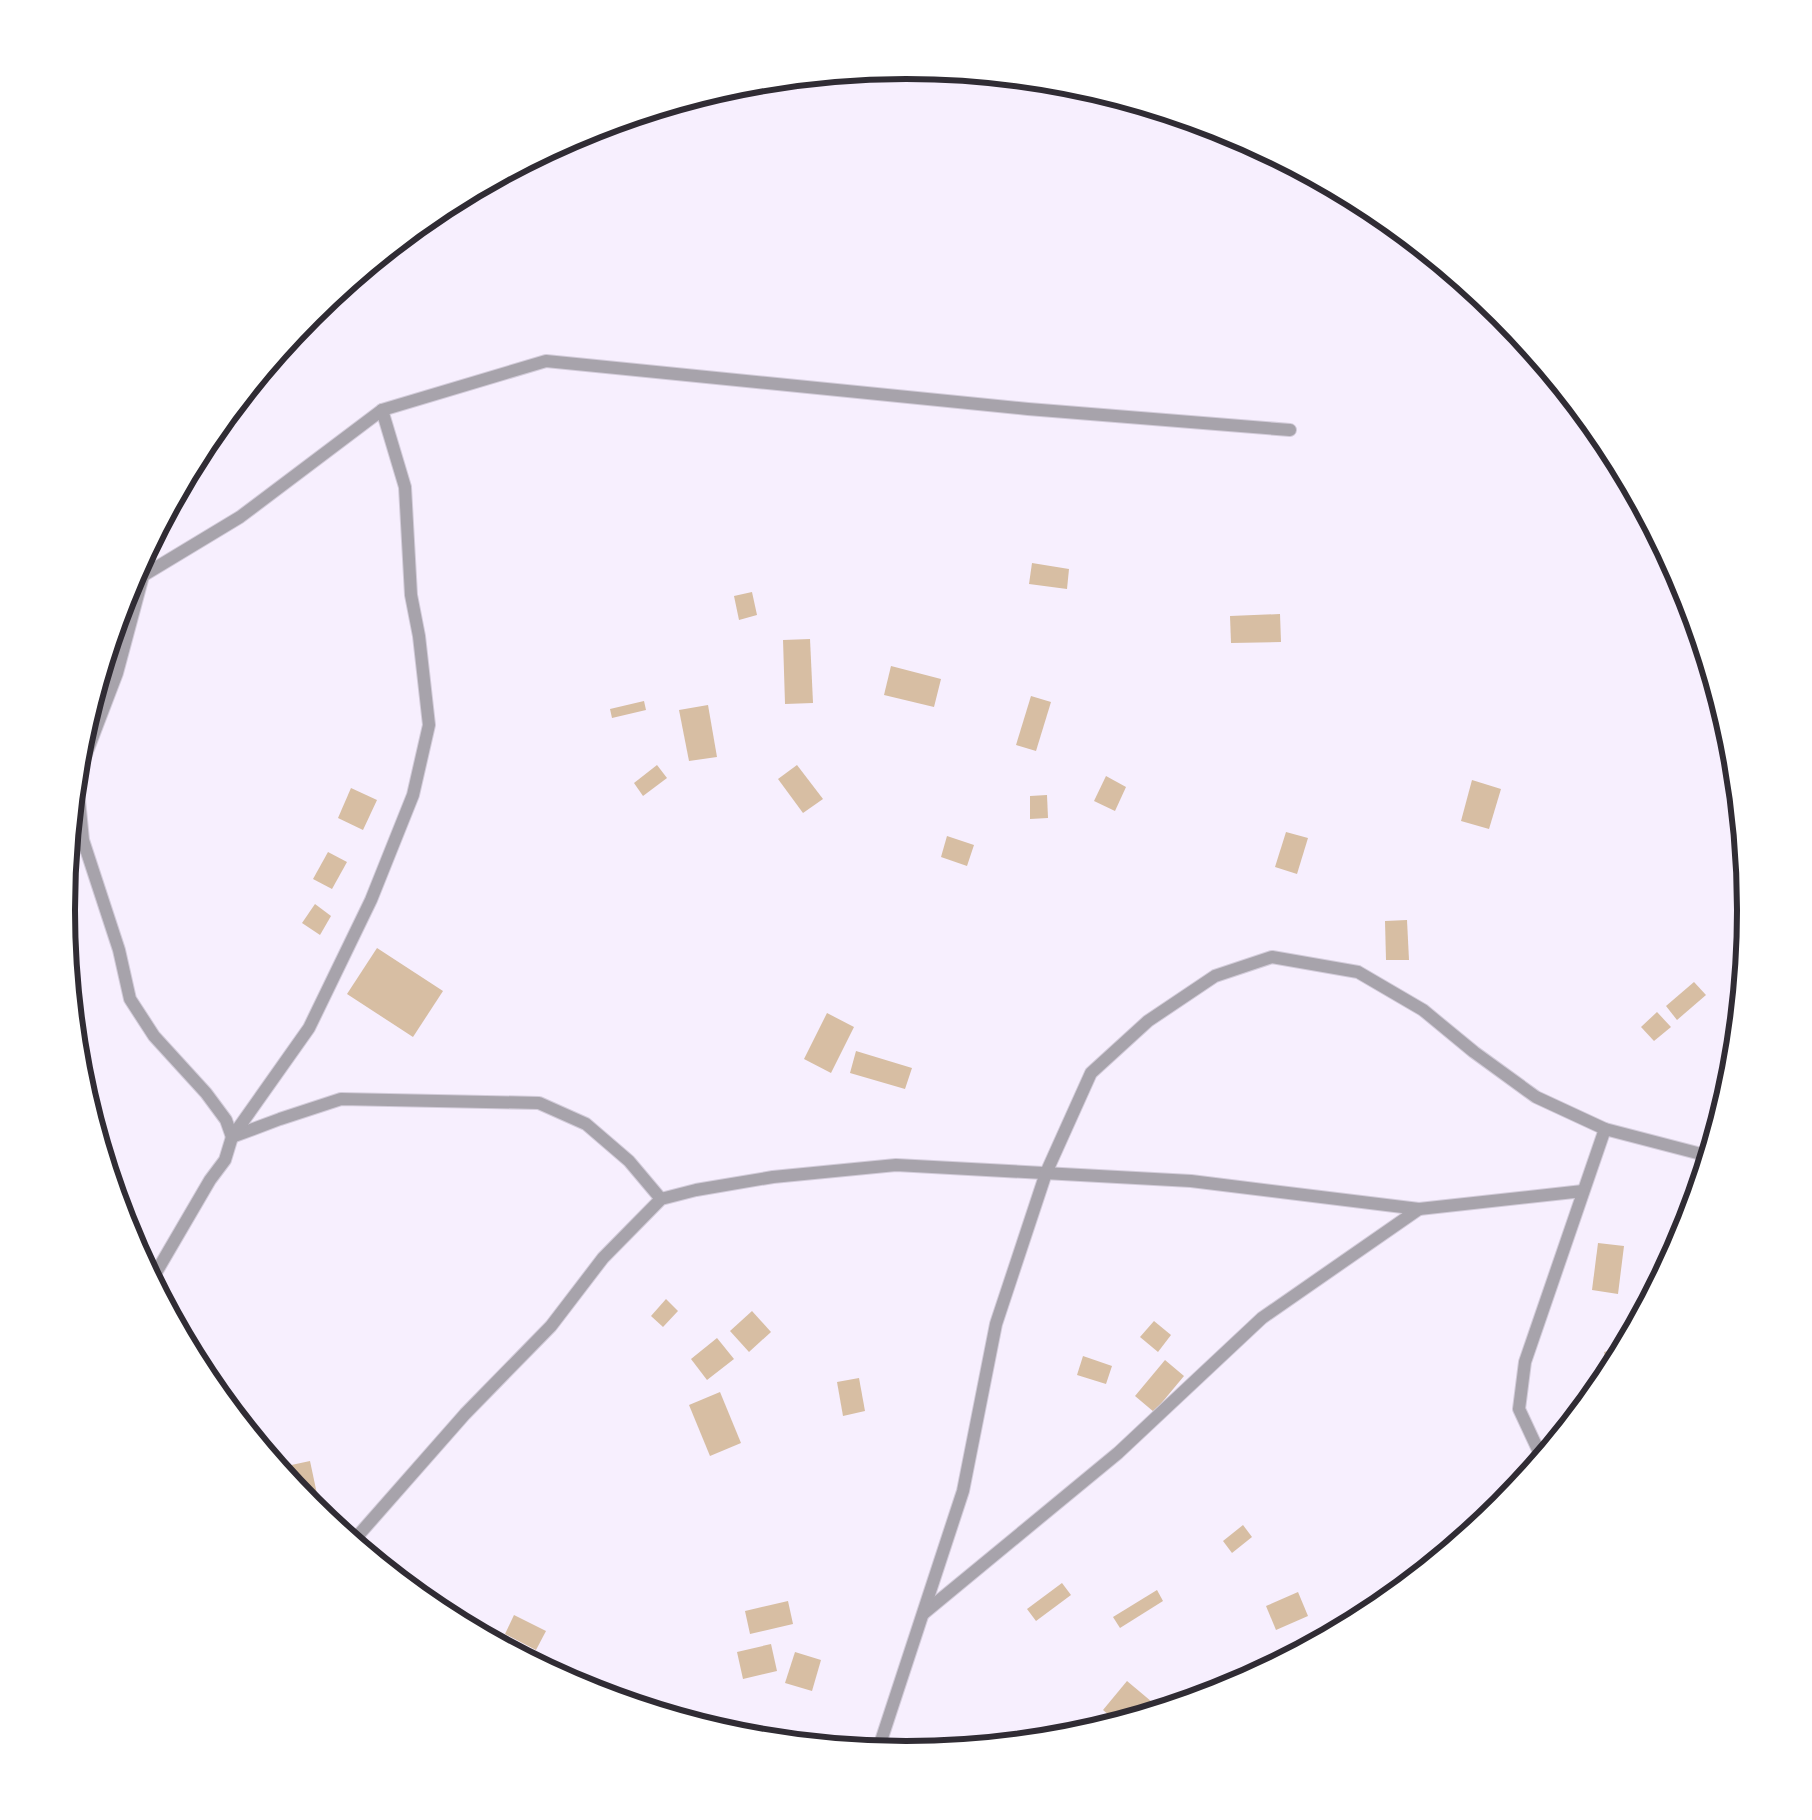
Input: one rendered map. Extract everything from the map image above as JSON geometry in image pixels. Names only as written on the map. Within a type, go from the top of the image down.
[{"type":"street","points":[[146,575],[240,517],[382,410],[546,361],[1028,409],[1290,430]]},
{"type":"street","points":[[157,1270],[210,1180],[225,1160],[232,1137],[309,1028],[371,900],[413,796],[429,726],[419,636],[411,595],[406,487],[382,410]]},
{"type":"street","points":[[95,731],[117,673],[133,607]]},
{"type":"street","points":[[81,817],[83,840],[119,950],[130,999],[154,1036],[206,1093],[226,1120],[232,1137]]},
{"type":"street","points":[[881,1740],[963,1491],[996,1324],[1046,1173],[1091,1073],[1148,1021],[1215,976],[1272,957],[1358,972],[1423,1010],[1474,1052],[1536,1097],[1605,1129],[1700,1154]]},
{"type":"street","points":[[232,1137],[341,1099],[539,1103],[586,1124],[628,1161],[661,1199]]},
{"type":"street","points":[[1538,1449],[1519,1409],[1525,1362],[1605,1129]]},
{"type":"street","points":[[358,1535],[465,1414],[551,1326],[602,1258],[661,1199],[696,1190],[773,1177],[896,1165],[1191,1182],[1419,1209],[1583,1191]]},
{"type":"street","points":[[923,1613],[1118,1452],[1262,1318],[1419,1209]]},
{"type":"building","points":[[1032,563],[1069,569],[1067,589],[1029,584]]},
{"type":"building","points":[[752,592],[757,615],[739,620],[734,596]]},
{"type":"building","points":[[1280,614],[1281,642],[1231,643],[1230,616]]},
{"type":"building","points":[[810,639],[813,703],[785,704],[783,640]]},
{"type":"building","points":[[891,666],[941,679],[934,707],[884,695]]},
{"type":"building","points":[[1031,696],[1051,702],[1036,751],[1016,745]]},
{"type":"building","points":[[644,701],[646,710],[612,718],[610,709]]},
{"type":"building","points":[[708,705],[717,757],[689,761],[679,710]]},
{"type":"building","points":[[657,765],[667,778],[643,796],[634,783]]},
{"type":"building","points":[[797,765],[823,799],[803,813],[778,779]]},
{"type":"building","points":[[1106,776],[1126,787],[1115,811],[1094,801]]},
{"type":"building","points":[[1472,780],[1501,789],[1489,829],[1461,821]]},
{"type":"building","points":[[351,788],[377,800],[363,830],[338,818]]},
{"type":"building","points":[[1047,795],[1048,818],[1030,819],[1030,796]]},
{"type":"building","points":[[1286,832],[1308,838],[1297,874],[1275,867]]},
{"type":"building","points":[[947,836],[974,845],[967,866],[941,857]]},
{"type":"building","points":[[328,852],[347,862],[332,889],[313,879]]},
{"type":"building","points":[[315,904],[331,916],[320,935],[302,923]]},
{"type":"building","points":[[1407,920],[1409,960],[1386,960],[1385,921]]},
{"type":"building","points":[[377,948],[443,991],[413,1037],[347,994]]},
{"type":"building","points":[[1694,982],[1706,995],[1677,1020],[1666,1006]]},
{"type":"building","points":[[1657,1012],[1671,1027],[1654,1041],[1641,1027]]},
{"type":"building","points":[[827,1013],[854,1027],[831,1073],[804,1059]]},
{"type":"building","points":[[856,1051],[912,1068],[905,1089],[850,1073]]},
{"type":"building","points":[[1598,1243],[1624,1246],[1618,1294],[1592,1290]]},
{"type":"building","points":[[666,1299],[678,1311],[663,1327],[651,1316]]},
{"type":"building","points":[[752,1311],[771,1332],[749,1352],[730,1331]]},
{"type":"building","points":[[1154,1321],[1171,1335],[1158,1352],[1140,1337]]},
{"type":"building","points":[[717,1338],[734,1359],[707,1380],[691,1359]]},
{"type":"building","points":[[1611,1350],[1606,1358],[1604,1352]]},
{"type":"building","points":[[1083,1356],[1112,1366],[1106,1384],[1077,1375]]},
{"type":"building","points":[[1165,1360],[1184,1376],[1154,1412],[1135,1396]]},
{"type":"building","points":[[859,1378],[865,1411],[843,1416],[837,1382]]},
{"type":"building","points":[[720,1392],[741,1443],[710,1456],[689,1405]]},
{"type":"building","points":[[310,1461],[317,1494],[315,1495],[288,1466]]},
{"type":"building","points":[[1243,1525],[1252,1537],[1232,1553],[1223,1541]]},
{"type":"building","points":[[1062,1583],[1071,1595],[1036,1621],[1027,1609]]},
{"type":"building","points":[[1157,1590],[1163,1601],[1120,1628],[1113,1617]]},
{"type":"building","points":[[1298,1592],[1308,1616],[1276,1630],[1266,1606]]},
{"type":"building","points":[[788,1601],[793,1624],[750,1634],[745,1611]]},
{"type":"building","points":[[514,1615],[546,1631],[536,1650],[505,1634]]},
{"type":"building","points":[[771,1644],[777,1671],[743,1679],[737,1652]]},
{"type":"building","points":[[795,1652],[821,1660],[812,1691],[785,1683]]},
{"type":"building","points":[[1127,1681],[1153,1703],[1110,1716],[1103,1710]]}]
